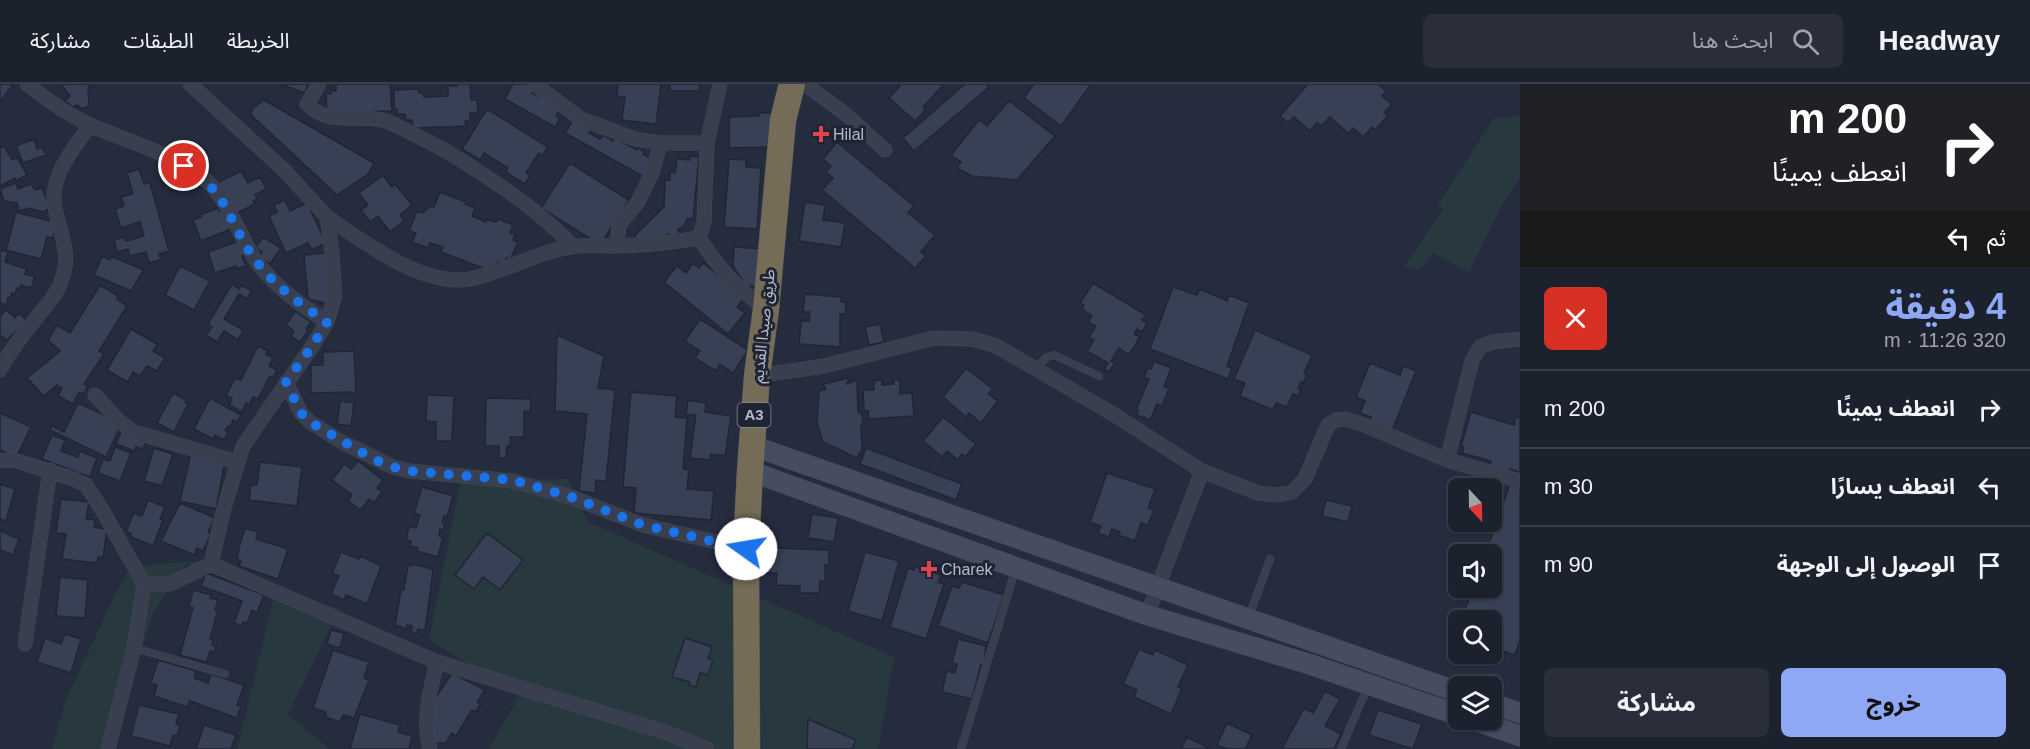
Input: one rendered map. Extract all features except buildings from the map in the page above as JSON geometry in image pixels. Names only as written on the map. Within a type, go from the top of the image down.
[{"type":"highway","name":"طريق صيدا القديم","points":[[747,749],[746,549],[751,458],[783,120],[792,84]]},
{"type":"street","points":[[27,84],[63,110],[91,125],[167,158],[201,176],[224,204],[256,261],[299,304],[327,322]]},
{"type":"street","points":[[190,84],[285,171],[327,217],[385,254],[420,272],[453,280],[478,277],[540,254],[573,246],[661,244],[699,238]]},
{"type":"street","points":[[319,84],[307,104],[313,111],[332,117],[386,120],[418,135],[488,177],[554,226],[573,246]]},
{"type":"street","points":[[534,84],[581,119],[635,139],[660,143],[707,143]]},
{"type":"street","points":[[699,238],[704,222],[707,143],[720,84]]},
{"type":"street","points":[[805,84],[844,113],[885,150]]},
{"type":"street","points":[[0,370],[10,350],[55,296],[63,278],[66,249],[54,197],[58,179],[74,146],[91,125]]},
{"type":"street","points":[[617,246],[619,225],[638,202],[653,171],[660,143]]},
{"type":"street","points":[[211,564],[243,446],[253,428],[327,322],[335,296],[327,217]]},
{"type":"street","points":[[699,238],[725,274],[765,309]]},
{"type":"street","points":[[757,376],[824,366],[934,338],[972,339],[994,345],[1036,369],[1113,414],[1202,471],[1258,492],[1277,495],[1292,492],[1305,479],[1328,425],[1336,420],[1346,419],[1447,460],[1520,481]]},
{"type":"street","points":[[1447,460],[1472,361],[1480,347],[1492,342],[1520,339]]},
{"type":"street","points":[[286,382],[301,413],[310,422],[373,459],[393,467],[410,471],[512,480],[571,497],[643,525],[746,549]]},
{"type":"street","points":[[95,395],[119,421],[134,432],[237,462]]},
{"type":"street","points":[[751,458],[1017,567],[1147,615],[1369,684],[1448,712]]},
{"type":"street","points":[[751,458],[1158,587],[1448,689]]},
{"type":"street","points":[[0,461],[10,460],[50,470],[86,485],[144,584],[134,648],[108,749]]},
{"type":"street","points":[[25,644],[50,470]]},
{"type":"street","points":[[1147,615],[1202,471]]},
{"type":"street","points":[[144,584],[170,584],[211,564],[437,662],[664,732],[707,749]]},
{"type":"street","points":[[430,749],[426,735],[426,707],[437,662]]},
{"type":"street","points":[[1502,707],[1520,713]]},
{"type":"street","points":[[1502,730],[1520,736]]},
{"type":"lane","points":[[1036,369],[1047,357],[1054,355],[1099,376]]},
{"type":"lane","points":[[1248,619],[1270,559]]},
{"type":"lane","points":[[961,749],[1017,567]]},
{"type":"lane","points":[[134,648],[225,674]]},
{"type":"lane","points":[[1341,749],[1369,684]]},
{"type":"shaded area","points":[[1520,116],[1520,178],[1504,201],[1469,272],[1433,253],[1419,270],[1404,266],[1444,209],[1437,206],[1494,118]]},
{"type":"shaded area","points":[[568,479],[588,522],[894,657],[878,749],[489,749],[519,696],[429,639],[461,480]]},
{"type":"shaded area","points":[[199,561],[273,590],[339,609],[288,715],[330,749],[237,749],[274,597],[246,583],[187,563],[153,613],[122,710],[106,749],[52,749],[65,702],[127,573],[134,566]]},
{"type":"place","name":"Hilal","points":[[821,134]]},
{"type":"place","name":"Charek","points":[[929,569]]},
{"type":"route","points":[[184,166],[201,176],[213,189],[256,261],[299,304],[327,322],[286,382],[301,413],[310,422],[373,459],[393,467],[439,475],[512,480],[571,497],[643,525],[746,549]]}]
